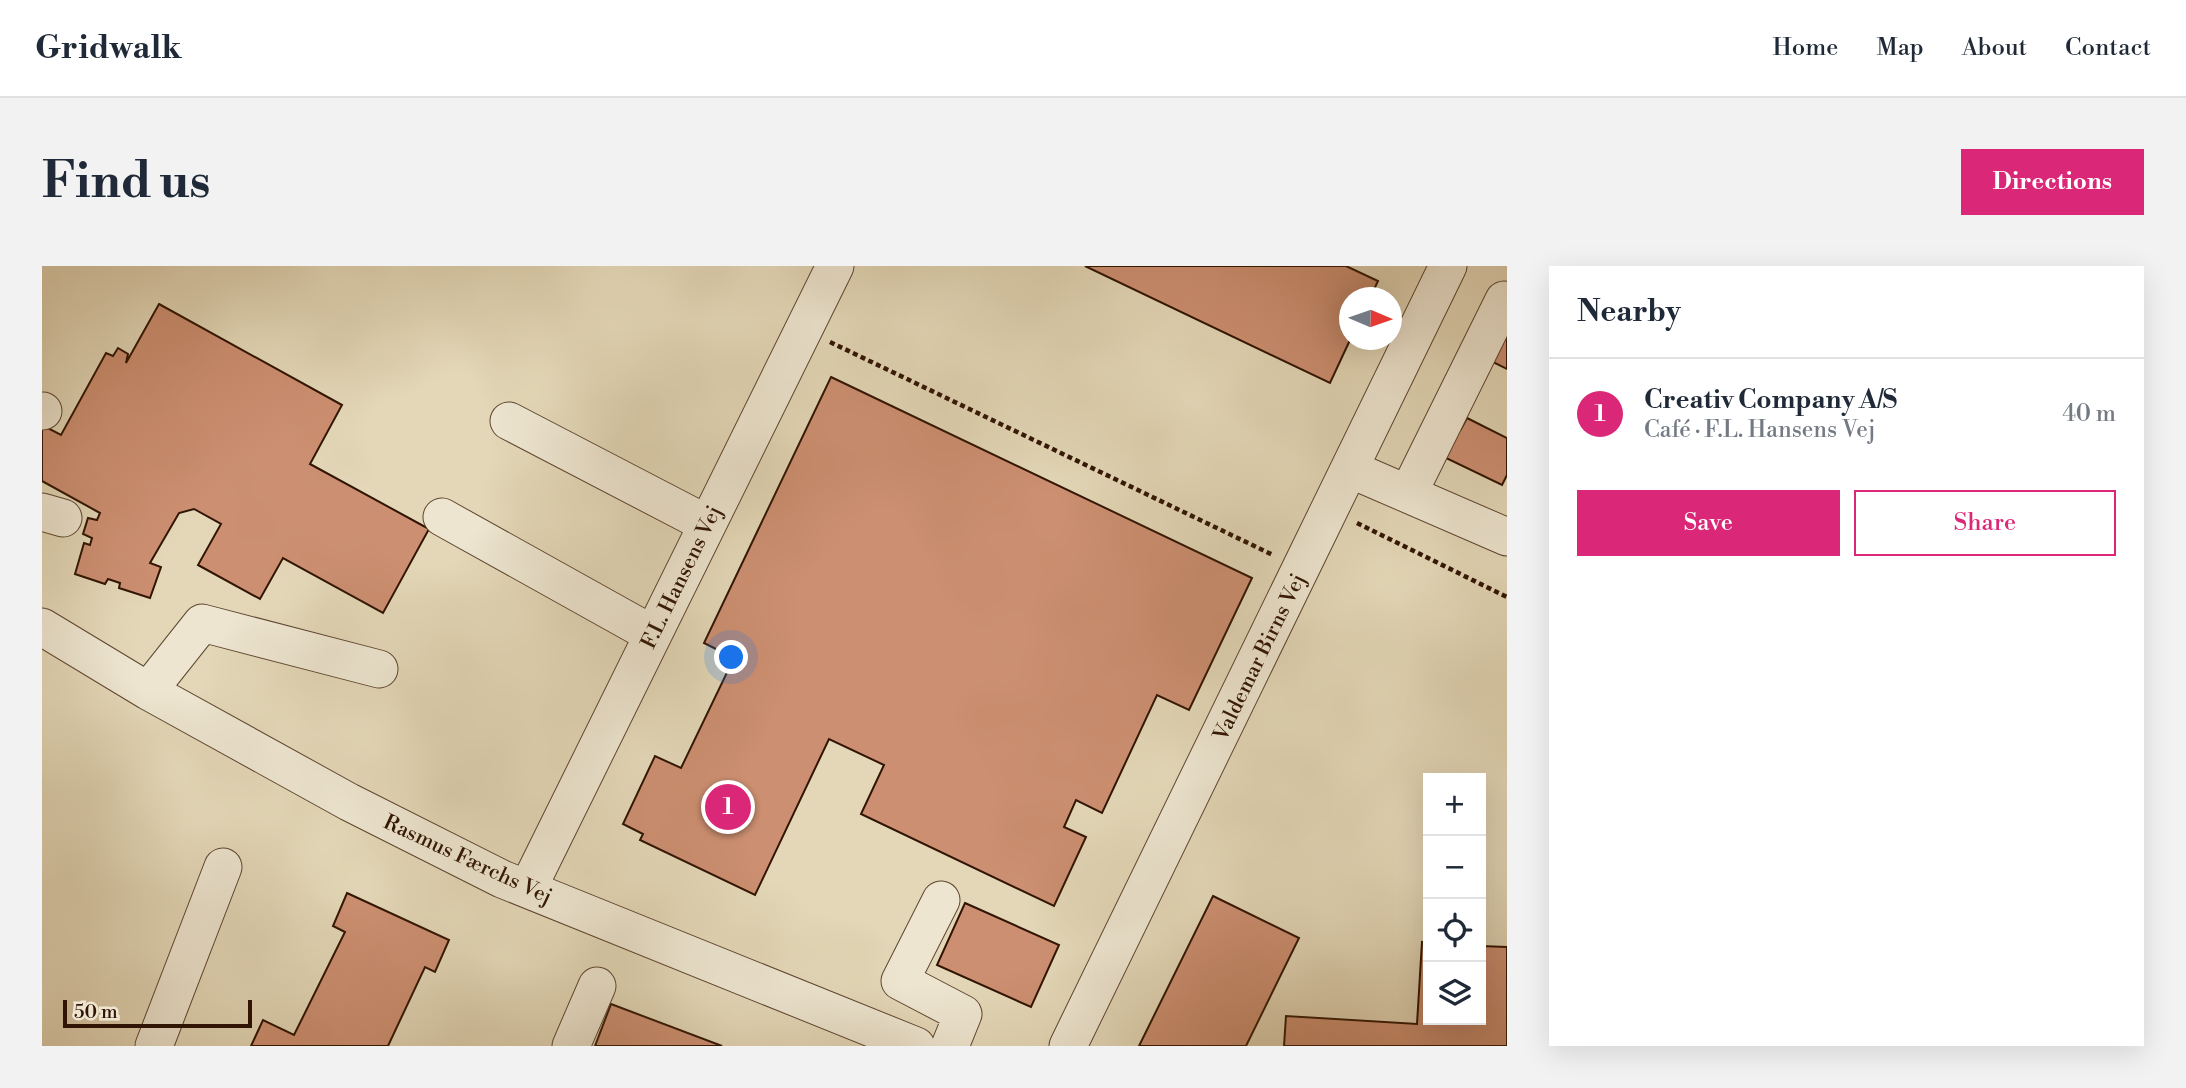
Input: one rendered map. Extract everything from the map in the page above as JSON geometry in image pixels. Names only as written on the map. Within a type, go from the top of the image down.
[{"type":"street","name":"F.L. Hansens Vej","points":[[528,888],[835,266]]},
{"type":"street","name":"Valdemar Birns Vej","points":[[1068,1046],[1448,266]]},
{"type":"street","points":[[1408,494],[1504,300],[1507,301]]},
{"type":"street","points":[[509,421],[707,524]]},
{"type":"street","points":[[1350,469],[1507,537]]},
{"type":"street","points":[[442,517],[652,634]]},
{"type":"street","points":[[148,691],[202,623],[379,669]]},
{"type":"street","name":"Rasmus Færchs Vej","points":[[42,627],[148,691],[358,807],[502,879],[916,1046]]},
{"type":"street","points":[[154,1046],[223,867]]},
{"type":"street","points":[[941,900],[900,981],[963,1014],[950,1046]]},
{"type":"street","points":[[571,1046],[597,986]]},
{"type":"path","points":[[804,329],[1302,570]]},
{"type":"path","points":[[1331,510],[1507,597]]},
{"type":"building","points":[[1085,266],[1346,266],[1378,281],[1375,287],[1339,287],[1339,350],[1345,350],[1330,383]]},
{"type":"building","points":[[159,304],[342,405],[310,464],[429,529],[383,613],[283,558],[260,599],[198,565],[221,524],[194,509],[179,513],[150,563],[161,567],[150,598],[119,588],[120,583],[108,579],[105,584],[75,574],[84,543],[90,545],[92,538],[83,534],[88,518],[97,520],[100,513],[42,481],[42,425],[61,435],[106,353],[113,356],[118,348],[128,354],[126,363]]},
{"type":"building","points":[[1507,333],[1507,369],[1493,362],[1501,347],[1496,344]]},
{"type":"building","points":[[831,377],[1252,578],[1189,710],[1157,695],[1102,813],[1076,800],[1064,827],[1086,837],[1054,906],[861,814],[884,765],[829,739],[755,895],[640,840],[643,834],[623,824],[655,756],[681,768],[734,658],[704,643]]},
{"type":"building","points":[[1467,418],[1507,438],[1507,475],[1502,485],[1446,458],[1457,426],[1461,429]]},
{"type":"building","points":[[347,893],[449,940],[435,972],[425,967],[388,1046],[251,1046],[263,1020],[294,1035],[345,932],[333,926]]},
{"type":"building","points":[[1213,896],[1299,938],[1246,1046],[1139,1046]]},
{"type":"building","points":[[965,903],[1059,945],[1031,1007],[937,965]]},
{"type":"building","points":[[1422,942],[1423,1025],[1486,1025],[1486,946],[1507,947],[1507,1046],[1284,1046],[1286,1016],[1417,1024]]},
{"type":"building","points":[[611,1004],[722,1046],[595,1046]]},
{"type":"place","name":"Creativ Company A/S","points":[[728,807]]}]
